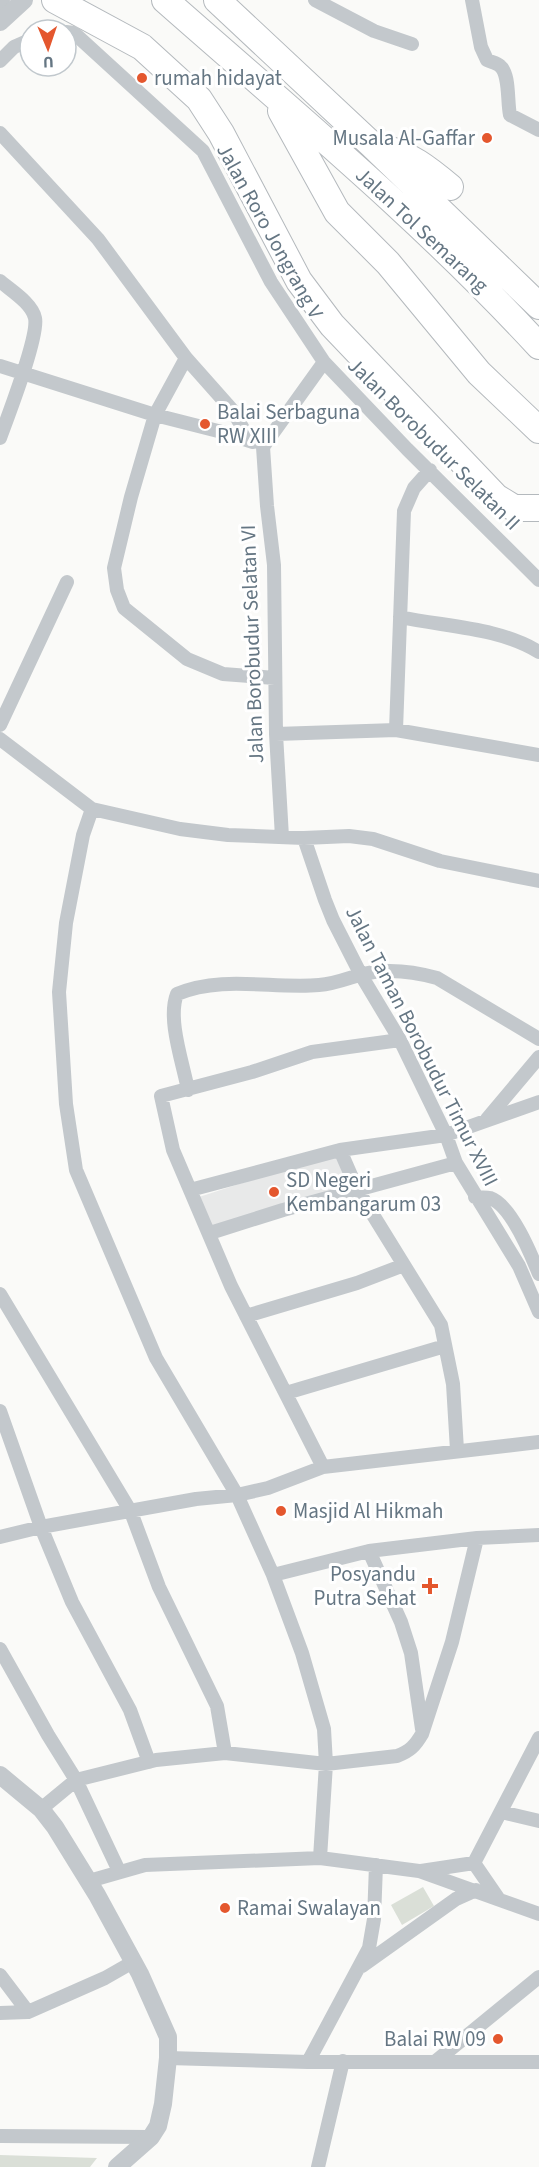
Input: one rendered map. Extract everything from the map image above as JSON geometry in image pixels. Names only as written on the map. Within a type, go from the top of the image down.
[{"type":"highway","points":[[55,0],[142,46],[199,99],[221,133],[298,280],[332,325],[496,497],[514,508],[539,508]]},
{"type":"highway","name":"Jalan Tol Semarang","points":[[165,0],[406,213],[503,307],[539,346]]},
{"type":"highway","name":"Jalan Tol Semarang","points":[[217,0],[539,306]]},
{"type":"highway","points":[[271,92],[337,212],[388,263],[479,374],[539,430]]},
{"type":"highway","points":[[372,145],[401,153],[423,165],[450,187]]},
{"type":"street","points":[[0,4],[3,0]]},
{"type":"street","points":[[0,22],[24,0]]},
{"type":"street","points":[[315,0],[374,31],[412,44]]},
{"type":"street","points":[[472,0],[481,47],[486,60],[500,66],[506,74],[508,84],[506,96],[510,115],[539,130]]},
{"type":"street","name":"Jalan Roro Jongrang V","points":[[78,37],[203,151],[271,282],[324,362]]},
{"type":"street","points":[[0,61],[18,45]]},
{"type":"street","points":[[0,133],[98,239],[186,358],[233,411],[250,441]]},
{"type":"street","points":[[0,281],[31,309],[35,318],[22,373],[0,438]]},
{"type":"street","points":[[186,358],[155,415],[131,497],[114,568],[117,590],[124,608],[187,659],[223,674],[274,678]]},
{"type":"street","points":[[0,366],[155,415],[250,441],[263,447],[324,362]]},
{"type":"street","name":"Jalan Borobudur Selatan II","points":[[324,362],[384,426],[539,580]]},
{"type":"street","name":"Jalan Borobudur Selatan VI","points":[[263,447],[274,565],[274,678],[282,837]]},
{"type":"street","points":[[396,730],[404,511],[414,488],[430,470]]},
{"type":"street","points":[[0,725],[67,582]]},
{"type":"street","points":[[399,617],[459,626],[523,642],[539,652]]},
{"type":"street","points":[[276,734],[396,730],[539,755]]},
{"type":"street","points":[[0,739],[92,809],[192,830],[228,835],[304,838],[349,836],[373,839],[440,861],[539,881]]},
{"type":"street","points":[[92,809],[83,835],[66,923],[59,992],[66,1104],[76,1170],[156,1358],[237,1495],[273,1575],[302,1653],[324,1729],[326,1764],[320,1858]]},
{"type":"street","name":"Jalan Taman Borobudur Timur XVIII","points":[[304,838],[325,900],[361,975],[400,1040],[446,1135],[456,1164],[519,1266],[539,1312]]},
{"type":"street","points":[[188,1090],[173,1003],[177,994],[191,988],[232,984],[320,985],[384,971],[420,973],[437,978],[539,1039]]},
{"type":"street","points":[[323,1467],[231,1286],[173,1150],[160,1096],[188,1090],[312,1052],[400,1040]]},
{"type":"street","points":[[486,1121],[539,1057]]},
{"type":"street","points":[[190,1190],[340,1149],[446,1135],[539,1102]]},
{"type":"street","points":[[340,1149],[357,1189],[441,1325],[453,1384],[457,1450]]},
{"type":"street","points":[[210,1233],[283,1209],[456,1164]]},
{"type":"street","points":[[475,1197],[490,1198],[503,1206],[530,1251],[539,1274]]},
{"type":"street","points":[[246,1316],[357,1283],[404,1265]]},
{"type":"street","points":[[1,1299],[131,1512],[159,1587],[216,1706],[225,1753]]},
{"type":"street","points":[[286,1393],[445,1346]]},
{"type":"street","points":[[0,1411],[41,1527],[72,1602],[130,1710],[149,1762]]},
{"type":"street","points":[[0,1537],[41,1527],[196,1499],[237,1495],[268,1488],[323,1467],[539,1442]]},
{"type":"street","points":[[273,1575],[369,1551],[477,1538],[539,1535]]},
{"type":"street","points":[[41,1809],[76,1780],[149,1762],[225,1753],[326,1764],[397,1756],[414,1747],[422,1734],[452,1642],[477,1538]]},
{"type":"street","points":[[369,1551],[401,1622],[411,1653],[422,1734]]},
{"type":"street","points":[[1,1656],[76,1780],[120,1871]]},
{"type":"street","points":[[474,1863],[539,1738]]},
{"type":"street","points":[[0,1775],[41,1809],[55,1827],[89,1881],[140,1974],[168,2037],[163,2104],[158,2126],[151,2137],[123,2166]]},
{"type":"street","points":[[501,1812],[539,1821]]},
{"type":"street","points":[[89,1881],[145,1865],[320,1858],[419,1872],[476,1890],[539,1914]]},
{"type":"street","points":[[419,1872],[474,1863]]},
{"type":"street","points":[[474,1863],[498,1898]]},
{"type":"street","points":[[308,2062],[369,1948],[374,1919],[376,1865]]},
{"type":"street","points":[[357,1969],[456,1899],[476,1890]]},
{"type":"street","points":[[0,2013],[28,2012],[105,1978],[133,1962]]},
{"type":"street","points":[[0,1975],[28,2012]]},
{"type":"street","points":[[436,2061],[539,1977]]},
{"type":"street","points":[[168,2058],[308,2062],[539,2062]]},
{"type":"street","points":[[318,2167],[343,2061]]},
{"type":"street","points":[[0,2136],[151,2137]]},
{"type":"shaded area","name":"SD Negeri Kembangarum 03","points":[[341,1156],[351,1187],[213,1227],[199,1197],[298,1165]]},
{"type":"shaded area","points":[[423,1887],[434,1906],[402,1925],[391,1905]]},
{"type":"shaded area","points":[[0,2155],[97,2158],[90,2167],[0,2167]]},
{"type":"place","name":"rumah hidayat","points":[[142,78]]},
{"type":"place","name":"Musala Al-Gaffar","points":[[487,138]]},
{"type":"place","name":"Balai Serbaguna RW XIII","points":[[205,424]]},
{"type":"place","name":"SD Negeri Kembangarum 03","points":[[274,1192]]},
{"type":"place","name":"Masjid Al Hikmah","points":[[281,1511]]},
{"type":"place","name":"Posyandu Putra Sehat","points":[[430,1586]]},
{"type":"place","name":"Ramai Swalayan","points":[[225,1908]]},
{"type":"place","name":"Balai RW 09","points":[[498,2039]]}]
